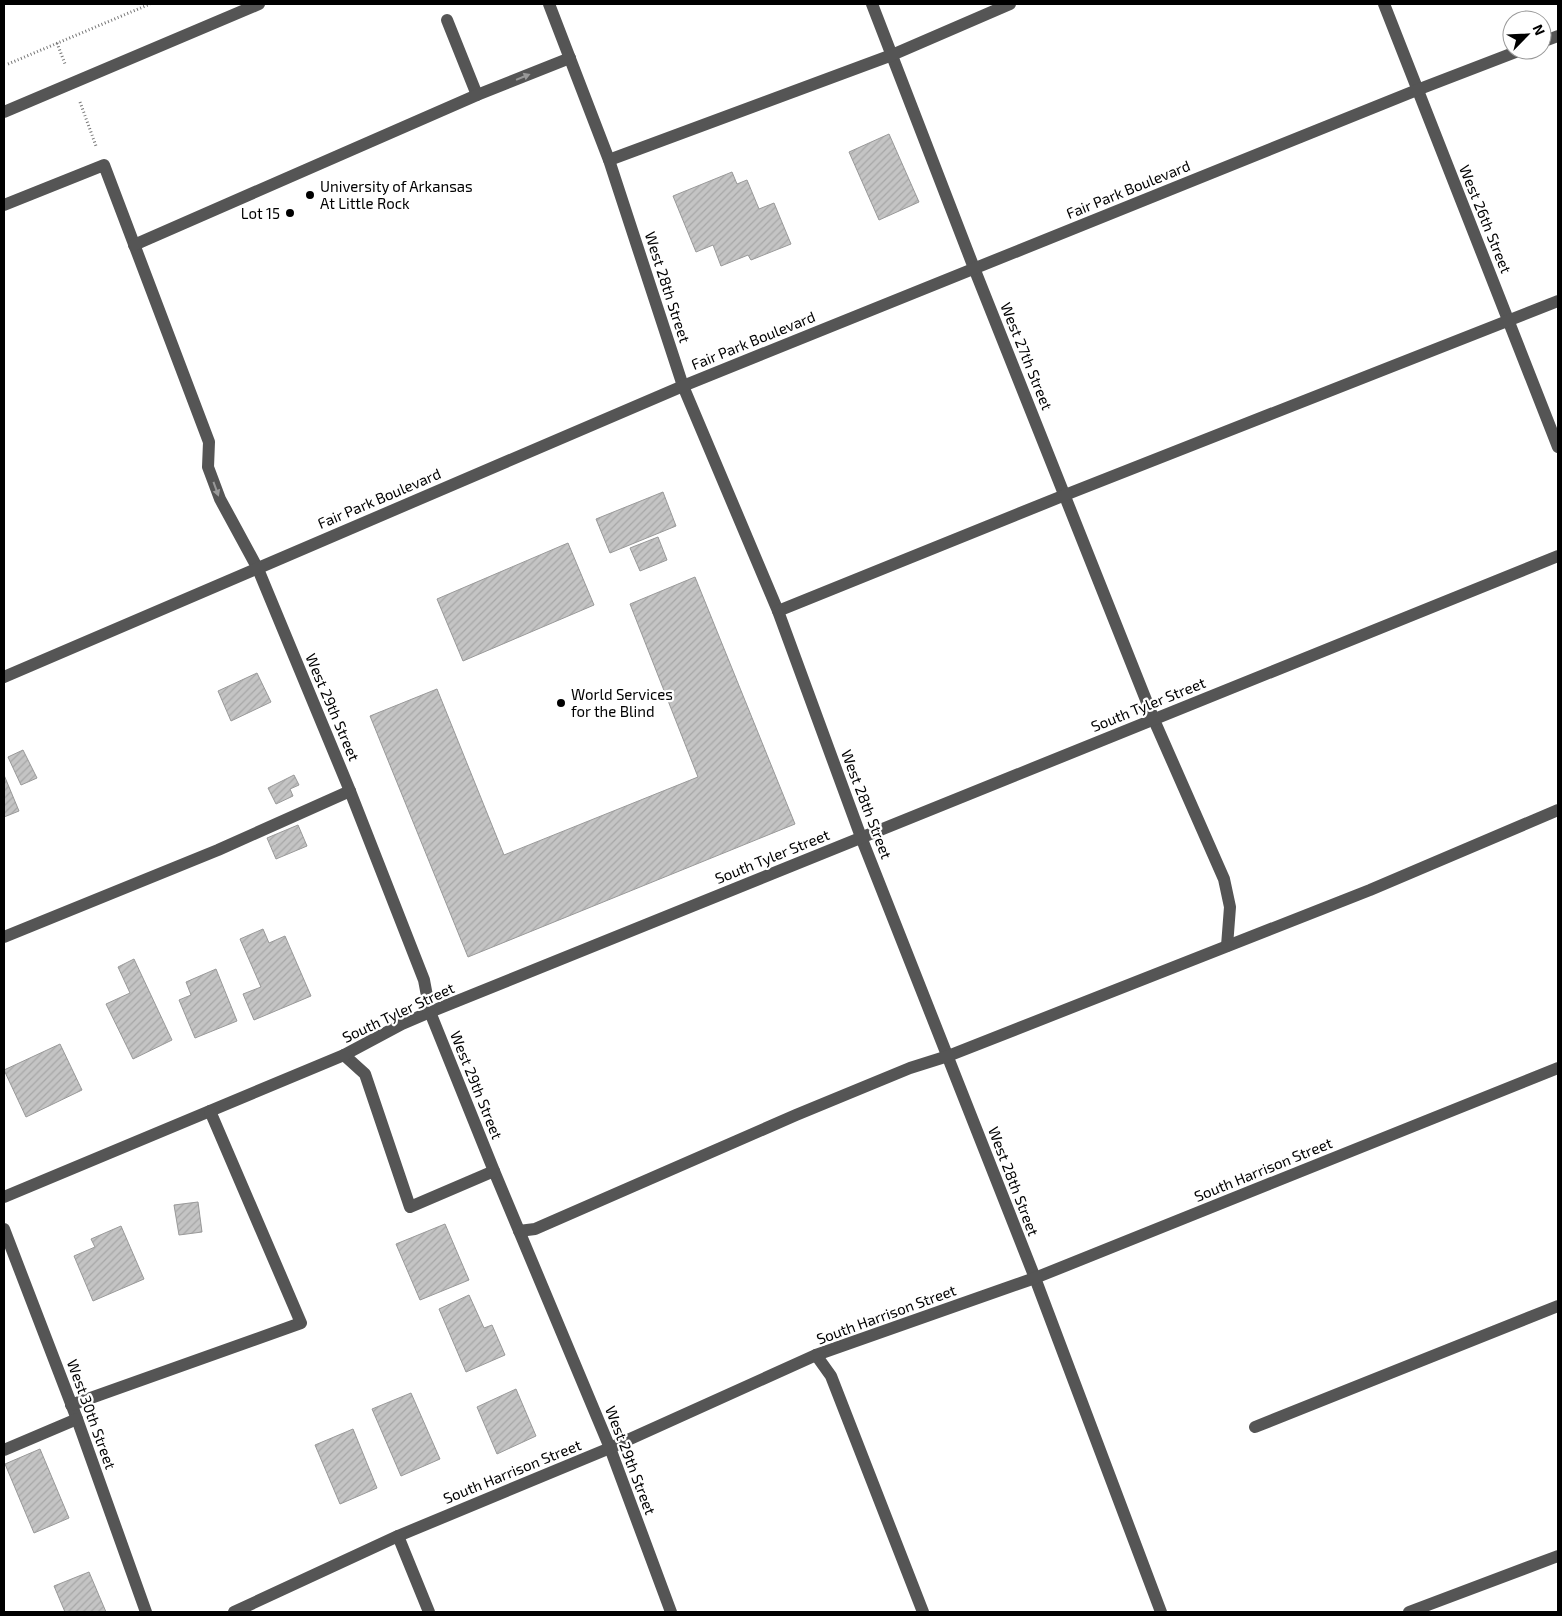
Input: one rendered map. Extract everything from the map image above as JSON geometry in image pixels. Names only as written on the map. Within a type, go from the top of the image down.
[{"type":"street","points":[[4,112],[259,4]]},
{"type":"street","name":"West 28th Street","points":[[549,4],[609,160],[683,386],[778,611],[861,837],[1035,1278],[1162,1612]]},
{"type":"street","name":"West 27th Street","points":[[872,4],[974,268],[1154,720],[1224,879],[1230,907],[1227,946]]},
{"type":"street","points":[[609,160],[892,54],[1010,4]]},
{"type":"street","name":"West 26th Street","points":[[1384,4],[1558,447]]},
{"type":"street","points":[[447,20],[477,95]]},
{"type":"street","name":"Fair Park Boulevard","points":[[4,677],[683,386],[1502,57]]},
{"type":"street","points":[[4,205],[104,165],[134,245],[477,95],[570,58]]},
{"type":"street","name":"West 29th Street","points":[[134,245],[209,442],[208,467],[220,499],[258,569],[350,791],[424,980],[430,1012],[494,1171],[610,1448],[671,1612]]},
{"type":"street","points":[[778,611],[1065,495],[1558,301]]},
{"type":"street","name":"South Tyler Street","points":[[4,1197],[344,1055],[402,1024],[430,1012],[1558,556]]},
{"type":"street","points":[[4,937],[218,850],[350,791]]},
{"type":"street","points":[[519,1231],[534,1229],[796,1115],[910,1068],[948,1056],[1370,890],[1558,810]]},
{"type":"street","points":[[344,1055],[365,1074],[410,1207],[494,1171]]},
{"type":"street","name":"South Harrison Street","points":[[234,1612],[398,1536],[610,1448],[816,1356],[1035,1278],[1558,1068]]},
{"type":"street","points":[[72,1405],[301,1323],[210,1111]]},
{"type":"street","name":"West 30th Street","points":[[4,1229],[72,1405],[146,1612]]},
{"type":"street","points":[[1255,1427],[1558,1306]]},
{"type":"street","points":[[816,1356],[830,1376],[923,1612]]},
{"type":"street","points":[[4,1450],[77,1419]]},
{"type":"street","points":[[398,1536],[429,1612]]},
{"type":"street","points":[[1410,1612],[1558,1556]]},
{"type":"path","points":[[8,64],[150,4]]},
{"type":"building","points":[[889,134],[919,202],[879,220],[849,152]]},
{"type":"building","points":[[732,172],[737,184],[747,180],[759,209],[774,203],[791,244],[751,260],[748,255],[721,266],[713,245],[696,252],[673,196]]},
{"type":"building","points":[[663,492],[676,526],[610,553],[596,519]]},
{"type":"building","points":[[658,537],[667,560],[640,571],[630,548]]},
{"type":"building","points":[[568,543],[594,605],[463,661],[437,599]]},
{"type":"building","points":[[695,577],[795,824],[468,957],[370,716],[437,689],[504,855],[698,777],[630,604]]},
{"type":"building","points":[[257,673],[271,702],[231,721],[218,691]]},
{"type":"building","points":[[23,750],[37,778],[21,785],[8,757]]},
{"type":"building","points":[[4,775],[19,811],[4,817]]},
{"type":"building","points":[[294,775],[299,785],[290,789],[293,796],[276,804],[268,788]]},
{"type":"building","points":[[298,825],[307,846],[276,859],[267,838]]},
{"type":"building","points":[[263,929],[269,943],[285,936],[311,996],[254,1020],[243,994],[261,987],[240,939]]},
{"type":"building","points":[[134,959],[172,1040],[133,1059],[106,1004],[130,993],[118,967]]},
{"type":"building","points":[[216,969],[237,1021],[195,1038],[179,1000],[191,995],[186,982]]},
{"type":"building","points":[[60,1044],[82,1090],[26,1117],[4,1070]]},
{"type":"building","points":[[198,1202],[202,1232],[179,1235],[174,1205]]},
{"type":"building","points":[[445,1224],[469,1280],[420,1300],[396,1244]]},
{"type":"building","points":[[121,1226],[144,1279],[93,1301],[74,1256],[95,1247],[91,1239]]},
{"type":"building","points":[[469,1295],[484,1328],[492,1325],[505,1355],[466,1372],[439,1309]]},
{"type":"building","points":[[516,1389],[536,1436],[497,1454],[477,1407]]},
{"type":"building","points":[[411,1393],[440,1459],[401,1476],[372,1409]]},
{"type":"building","points":[[353,1429],[377,1488],[340,1504],[315,1445]]},
{"type":"building","points":[[40,1449],[69,1518],[34,1533],[5,1464]]},
{"type":"building","points":[[89,1572],[106,1612],[65,1612],[54,1586]]},
{"type":"place","name":"University of Arkansas At Little Rock","points":[[310,195]]},
{"type":"place","name":"Lot 15","points":[[290,213]]},
{"type":"place","name":"World Services for the Blind","points":[[561,703]]}]
